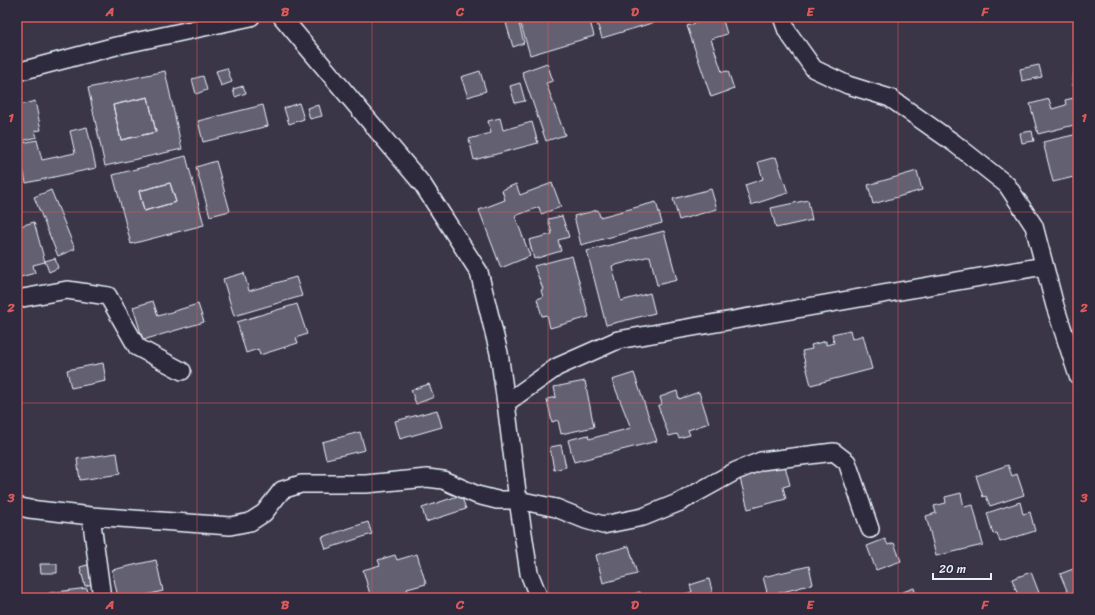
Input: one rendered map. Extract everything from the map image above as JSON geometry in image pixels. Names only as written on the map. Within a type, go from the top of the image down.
[{"type":"street","points":[[17,72],[116,46],[251,17]]},
{"type":"street","points":[[282,17],[423,185],[479,272],[499,353],[529,573],[539,598]]},
{"type":"street","points":[[782,17],[787,31],[814,69],[848,85],[890,98],[954,143],[1007,185],[1034,226],[1044,266],[1078,376]]},
{"type":"street","points":[[506,403],[557,368],[618,340],[1044,266]]},
{"type":"street","points":[[17,300],[67,290],[108,296],[137,347],[182,370]]},
{"type":"street","points":[[17,506],[29,509],[91,516],[230,526],[250,522],[264,513],[282,490],[300,484],[366,484],[427,478],[444,480],[477,495],[497,500],[518,500],[556,508],[603,525],[643,517],[680,502],[736,471],[761,461],[834,452],[848,462],[870,529]]},
{"type":"street","points":[[91,516],[102,598]]},
{"type":"building","points":[[589,17],[594,36],[530,55],[519,18]]},
{"type":"building","points":[[595,17],[672,17],[602,38]]},
{"type":"building","points":[[714,17],[722,17],[727,34],[711,39],[722,72],[728,71],[734,89],[711,97],[687,26]]},
{"type":"building","points":[[518,20],[524,43],[513,47],[506,23]]},
{"type":"building","points":[[547,63],[553,81],[546,83],[565,135],[546,141],[522,72]]},
{"type":"building","points":[[1039,65],[1042,77],[1022,81],[1020,69]]},
{"type":"building","points":[[1075,66],[1078,66],[1078,86],[1072,85]]},
{"type":"building","points":[[227,68],[232,82],[221,86],[216,71]]},
{"type":"building","points":[[165,71],[182,149],[105,166],[88,88]],"holes":[[[148,97],[156,132],[121,140],[113,105]]]},
{"type":"building","points":[[480,71],[486,91],[468,97],[461,77]]},
{"type":"building","points":[[203,76],[207,90],[196,94],[192,79]]},
{"type":"building","points":[[520,83],[525,101],[515,103],[510,86]]},
{"type":"building","points":[[243,86],[246,93],[235,97],[233,89]]},
{"type":"building","points":[[148,97],[156,132],[121,140],[113,105]]},
{"type":"building","points":[[1078,97],[1078,124],[1038,134],[1030,104],[1049,99],[1052,109],[1066,105],[1065,100]]},
{"type":"building","points":[[35,101],[41,130],[35,131],[37,137],[18,142],[17,106]]},
{"type":"building","points":[[299,103],[304,119],[289,124],[284,108]]},
{"type":"building","points":[[263,105],[268,126],[203,142],[198,121]]},
{"type":"building","points":[[319,105],[322,116],[310,119],[307,108]]},
{"type":"building","points":[[500,118],[503,130],[532,122],[538,143],[474,160],[469,139],[491,133],[488,121]]},
{"type":"building","points":[[87,127],[96,168],[26,183],[18,144],[37,140],[42,160],[75,153],[70,131]]},
{"type":"building","points":[[1032,131],[1034,141],[1022,143],[1020,133]]},
{"type":"building","points":[[1078,134],[1078,176],[1053,182],[1043,142]]},
{"type":"building","points":[[186,156],[204,225],[131,244],[113,175]],"holes":[[[170,183],[176,202],[144,211],[139,191]]]},
{"type":"building","points":[[776,157],[788,193],[751,205],[745,185],[763,179],[758,162]]},
{"type":"building","points":[[216,161],[230,211],[210,216],[196,167]]},
{"type":"building","points":[[917,171],[922,190],[873,204],[868,185]]},
{"type":"building","points":[[170,183],[176,202],[144,211],[139,191]]},
{"type":"building","points":[[552,183],[561,207],[541,214],[539,207],[515,216],[530,256],[501,268],[479,210],[505,200],[502,190],[516,184],[520,195]]},
{"type":"building","points":[[711,189],[717,209],[679,220],[673,199]]},
{"type":"building","points":[[51,190],[75,249],[58,256],[34,197]]},
{"type":"building","points":[[808,200],[812,220],[776,228],[771,208]]},
{"type":"building","points":[[656,202],[662,223],[581,245],[574,216],[598,210],[600,217]]},
{"type":"building","points":[[562,216],[569,237],[558,240],[561,251],[534,259],[529,240],[552,234],[548,219]]},
{"type":"building","points":[[34,222],[45,262],[33,265],[35,273],[17,278],[17,227]]},
{"type":"building","points":[[664,231],[677,280],[657,285],[650,256],[612,266],[621,301],[650,293],[655,313],[606,325],[587,251]]},
{"type":"building","points":[[572,256],[589,317],[550,328],[547,315],[542,316],[537,299],[543,297],[541,290],[543,289],[534,266]]},
{"type":"building","points":[[55,258],[58,268],[49,272],[45,261]]},
{"type":"building","points":[[244,273],[249,291],[296,277],[302,296],[234,316],[223,279]]},
{"type":"building","points":[[153,301],[158,316],[198,304],[204,322],[143,340],[133,307]]},
{"type":"building","points":[[297,304],[307,334],[296,338],[298,343],[260,355],[258,349],[246,353],[237,322]]},
{"type":"building","points":[[850,330],[852,339],[863,335],[872,369],[811,385],[802,351],[812,349],[811,345],[826,341],[826,345],[834,343],[832,334]]},
{"type":"building","points":[[103,363],[106,381],[71,388],[67,370]]},
{"type":"building","points":[[634,373],[657,441],[574,462],[568,440],[588,435],[589,439],[631,428],[612,380]]},
{"type":"building","points":[[585,381],[594,427],[561,434],[558,420],[552,422],[547,399],[556,397],[554,387]]},
{"type":"building","points":[[429,384],[434,397],[416,404],[411,390]]},
{"type":"building","points":[[677,391],[679,399],[699,392],[709,423],[688,430],[690,435],[679,438],[677,434],[669,436],[658,406],[662,404],[660,397]]},
{"type":"building","points":[[437,410],[442,427],[400,439],[395,421]]},
{"type":"building","points":[[360,432],[365,450],[326,459],[322,442]]},
{"type":"building","points":[[561,445],[566,467],[554,470],[550,447]]},
{"type":"building","points":[[117,453],[120,474],[80,480],[77,459]]},
{"type":"building","points":[[783,458],[790,485],[783,487],[786,499],[748,509],[738,471]]},
{"type":"building","points":[[1008,465],[1012,476],[1017,474],[1024,495],[990,506],[986,496],[983,497],[976,476]]},
{"type":"building","points":[[961,493],[964,507],[973,505],[983,545],[936,556],[926,516],[936,513],[934,506],[946,503],[945,497]]},
{"type":"building","points":[[461,495],[466,509],[426,522],[422,508]]},
{"type":"building","points":[[1020,502],[1023,514],[1030,512],[1035,531],[1000,542],[997,533],[993,534],[987,513]]},
{"type":"building","points":[[368,522],[372,534],[326,549],[322,537]]},
{"type":"building","points":[[885,539],[888,545],[894,543],[901,561],[876,570],[867,546]]},
{"type":"building","points":[[629,546],[637,574],[603,583],[596,555]]},
{"type":"building","points":[[417,554],[426,584],[407,589],[409,595],[398,598],[389,598],[388,595],[371,598],[363,570],[380,565],[378,560],[395,555],[397,560]]},
{"type":"building","points":[[156,560],[163,591],[134,598],[118,598],[112,570]]},
{"type":"building","points":[[40,564],[57,564],[57,573],[41,573]]},
{"type":"building","points":[[91,564],[96,583],[85,586],[80,567]]},
{"type":"building","points":[[809,566],[813,584],[768,596],[763,577]]},
{"type":"building","points":[[1076,568],[1078,573],[1078,591],[1069,595],[1060,574]]},
{"type":"building","points":[[1031,572],[1041,598],[1019,598],[1012,579]]},
{"type":"building","points":[[709,579],[714,598],[669,598],[692,592],[690,585]]},
{"type":"building","points":[[87,588],[89,598],[49,598],[49,593]]},
{"type":"building","points":[[914,588],[917,598],[905,598],[903,592]]},
{"type":"building","points":[[640,592],[642,598],[617,598]]}]
